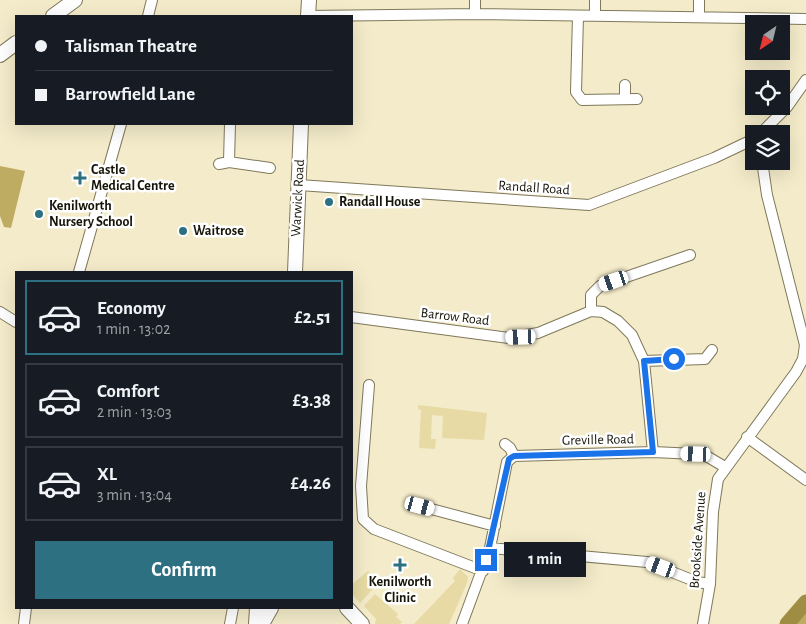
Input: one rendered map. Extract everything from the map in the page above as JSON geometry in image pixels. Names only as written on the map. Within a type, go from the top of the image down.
[{"type":"main road","points":[[54,15],[75,0]]},
{"type":"main road","points":[[308,15],[309,0]]},
{"type":"main road","points":[[0,55],[15,44]]},
{"type":"main road","name":"Warwick Road","points":[[295,271],[301,125]]},
{"type":"main road","points":[[256,624],[257,609]]},
{"type":"main road","points":[[262,624],[270,609]]},
{"type":"main road","points":[[347,609],[362,624]]},
{"type":"street","points":[[148,15],[152,0]]},
{"type":"street","points":[[475,0],[475,14]]},
{"type":"street","points":[[595,0],[595,16]]},
{"type":"street","points":[[699,0],[700,16]]},
{"type":"street","points":[[353,15],[475,14],[806,19]]},
{"type":"street","points":[[578,16],[576,92],[578,97],[582,100],[637,100]]},
{"type":"street","points":[[769,125],[787,107],[806,80]]},
{"type":"street","points":[[625,84],[625,99]]},
{"type":"street","points":[[79,271],[121,125]]},
{"type":"street","points":[[230,125],[224,163],[270,168]]},
{"type":"street","name":"Randall Road","points":[[299,185],[590,205],[714,158],[745,143]]},
{"type":"street","name":"Brookside Avenue","points":[[703,624],[710,584],[715,489],[724,467],[796,372],[803,359],[805,346],[764,170]]},
{"type":"street","points":[[653,452],[644,361],[637,344],[625,327],[603,312],[591,311],[591,296],[600,286],[690,255]]},
{"type":"street","name":"Barrow Road","points":[[353,317],[515,338],[538,333],[591,311]]},
{"type":"street","points":[[0,312],[15,321]]},
{"type":"street","points":[[644,361],[709,358]]},
{"type":"street","points":[[796,372],[806,378]]},
{"type":"street","points":[[369,385],[360,496],[363,519],[374,529],[483,571]]},
{"type":"street","points":[[747,438],[806,480]]},
{"type":"street","points":[[462,624],[490,548],[507,462],[514,456],[510,448],[505,444]]},
{"type":"street","name":"Greville Road","points":[[514,456],[653,452],[703,455],[724,467]]},
{"type":"street","points":[[420,506],[495,526]]},
{"type":"street","points":[[490,548],[647,562],[697,582],[710,584]]},
{"type":"street","points":[[24,624],[26,609]]},
{"type":"street","points":[[230,624],[232,609]]},
{"type":"shaded area","points":[[0,166],[25,171],[11,228],[4,227],[0,216]]},
{"type":"shaded area","points":[[418,405],[487,413],[484,440],[442,438],[443,416],[432,415],[431,439],[436,439],[435,449],[419,448],[421,410],[418,409]]},
{"type":"shaded area","points":[[460,569],[468,577],[467,583],[449,624],[414,624],[455,581],[453,578]]},
{"type":"shaded area","points":[[368,571],[379,582],[360,603],[353,595],[353,583]]},
{"type":"shaded area","points":[[375,594],[398,614],[396,617],[402,622],[400,624],[375,624],[376,619],[364,606]]},
{"type":"shaded area","points":[[806,601],[806,624],[786,624]]},
{"type":"waterway","points":[[787,624],[806,602]]},
{"type":"place","name":"Castle Medical Centre","points":[[80,178]]},
{"type":"place","name":"Randall House","points":[[329,202]]},
{"type":"place","name":"Kenilworth Nursery School","points":[[39,214]]},
{"type":"place","name":"Waitrose","points":[[183,231]]},
{"type":"place","name":"Kenilworth Clinic","points":[[400,565]]},
{"type":"route","points":[[486,560],[509,459],[514,456],[653,452],[644,361],[674,359]]}]
